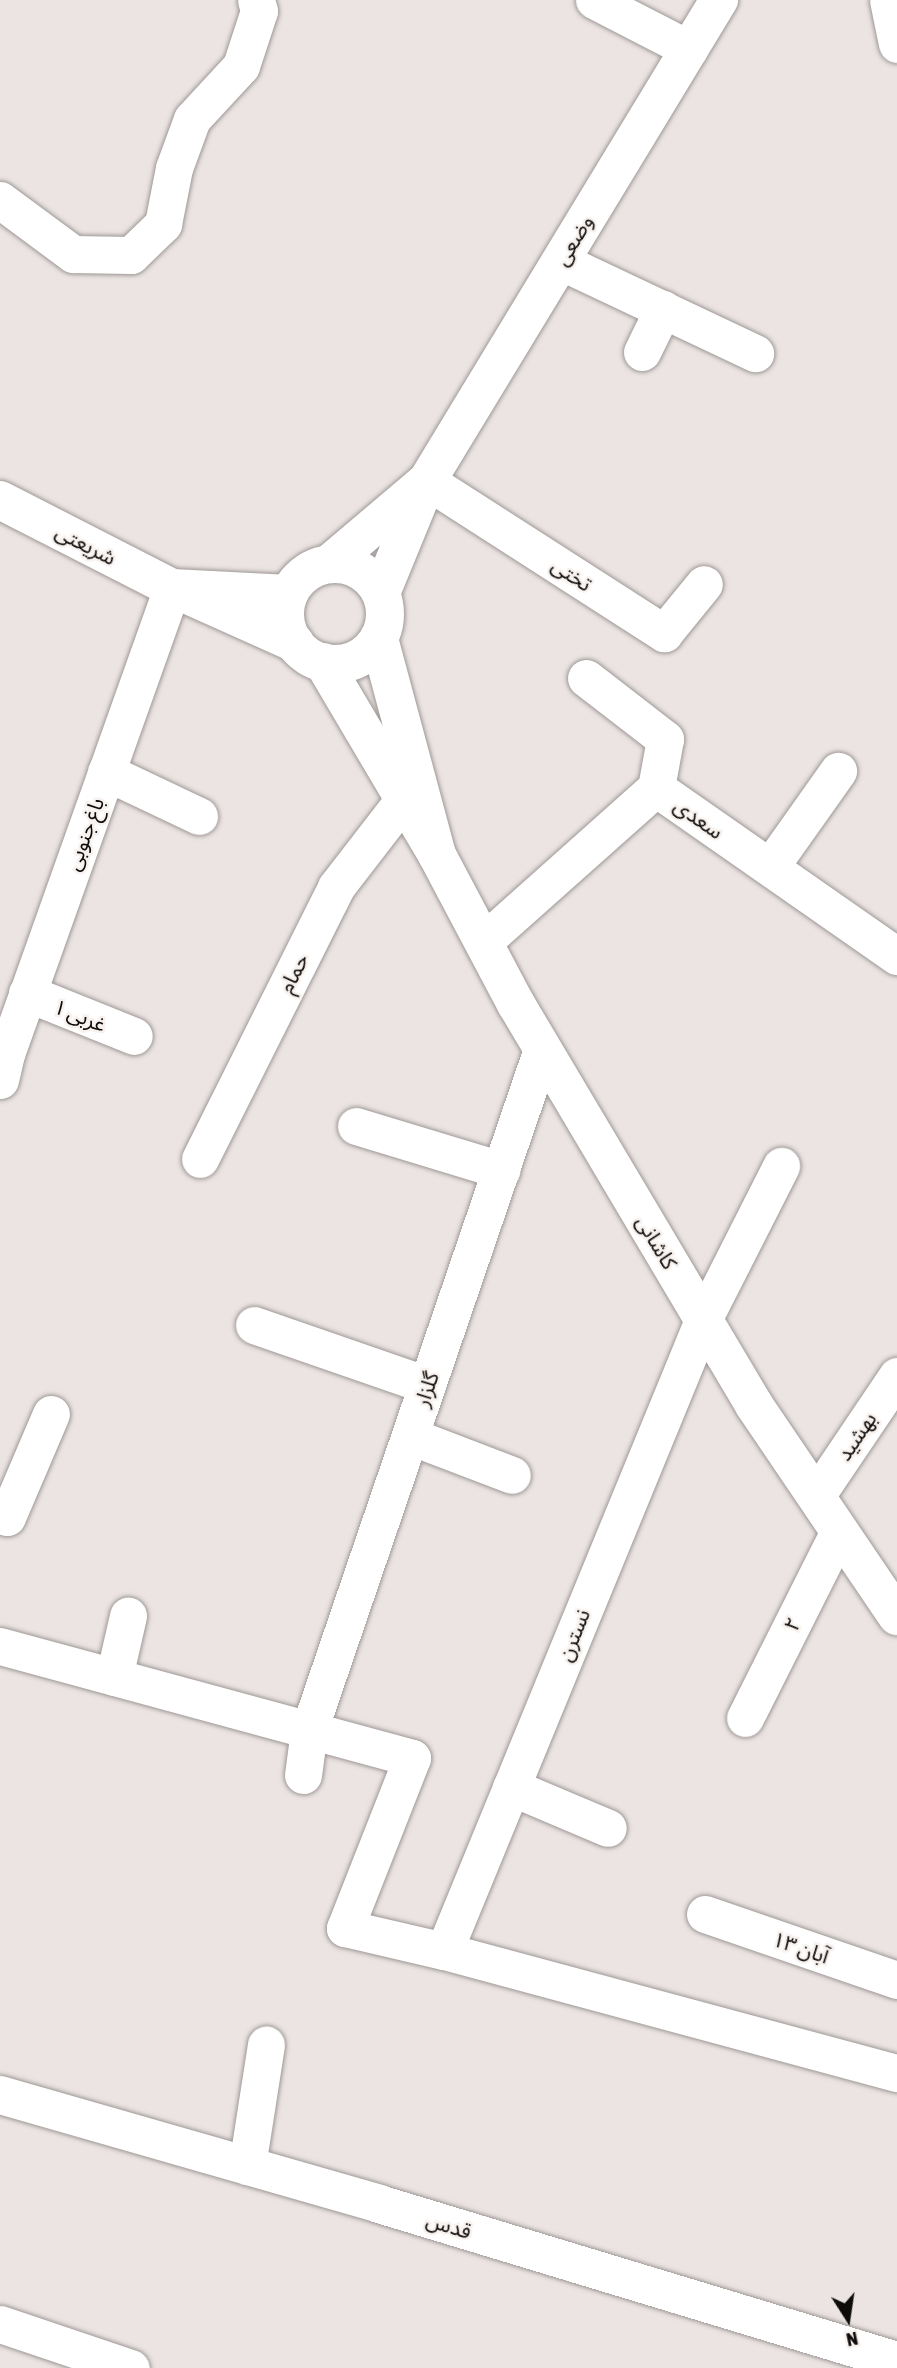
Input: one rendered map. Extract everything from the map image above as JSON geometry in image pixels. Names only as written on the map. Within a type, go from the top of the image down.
[{"type":"street","points":[[0,200],[73,254],[131,255],[163,224],[174,168],[192,119],[241,66],[259,11],[256,0]]},
{"type":"street","points":[[594,0],[689,49]]},
{"type":"street","name":"وضعی","points":[[427,481],[719,0]]},
{"type":"street","points":[[888,0],[897,44]]},
{"type":"street","points":[[560,261],[755,353]]},
{"type":"street","points":[[642,352],[663,309]]},
{"type":"street","points":[[329,564],[427,481]]},
{"type":"street","points":[[381,593],[427,481]]},
{"type":"street","name":"تختی","points":[[427,481],[664,633],[704,584]]},
{"type":"street","name":"شریعتی","points":[[0,500],[172,588],[309,653]]},
{"type":"street","points":[[329,564],[346,565],[361,570],[373,580],[381,593],[385,608],[379,638],[437,856],[404,799],[286,619],[289,594],[299,580],[312,569],[329,564]]},
{"type":"street","points":[[172,588],[289,594]]},
{"type":"street","name":"باغ جنوبی","points":[[0,1080],[27,993],[172,588]]},
{"type":"street","points":[[309,653],[341,664],[357,659],[379,638]]},
{"type":"street","points":[[586,678],[665,739],[656,788]]},
{"type":"street","points":[[770,867],[838,771]]},
{"type":"street","points":[[106,772],[199,816]]},
{"type":"street","name":"سعدی","points":[[483,942],[656,788],[897,956]]},
{"type":"street","name":"حمام","points":[[200,1159],[336,887],[404,799]]},
{"type":"street","name":"کاشانی","points":[[437,856],[542,1049],[754,1405],[897,1616]]},
{"type":"street","name":"۱ غربی","points":[[27,993],[134,1036]]},
{"type":"street","name":"گلزار","points":[[303,1775],[309,1730],[542,1049]]},
{"type":"street","points":[[356,1126],[501,1170]]},
{"type":"street","name":"نسترن","points":[[444,1951],[703,1320],[781,1166]]},
{"type":"street","points":[[254,1325],[427,1385]]},
{"type":"street","name":"بهشید","points":[[816,1496],[897,1376]]},
{"type":"street","points":[[0,1515],[7,1517],[51,1414]]},
{"type":"street","points":[[410,1436],[512,1475]]},
{"type":"street","name":"۲","points":[[745,1718],[839,1531]]},
{"type":"street","points":[[114,1677],[128,1616]]},
{"type":"street","points":[[0,1646],[412,1758],[345,1928],[444,1951],[897,2073]]},
{"type":"street","points":[[511,1787],[608,1829]]},
{"type":"street","name":"۱۳ آبان","points":[[705,1914],[897,1980]]},
{"type":"street","points":[[247,2166],[266,2044]]},
{"type":"street","name":"قدس","points":[[0,2095],[247,2166],[894,2363]]},
{"type":"street","points":[[0,2324],[131,2368]]}]
